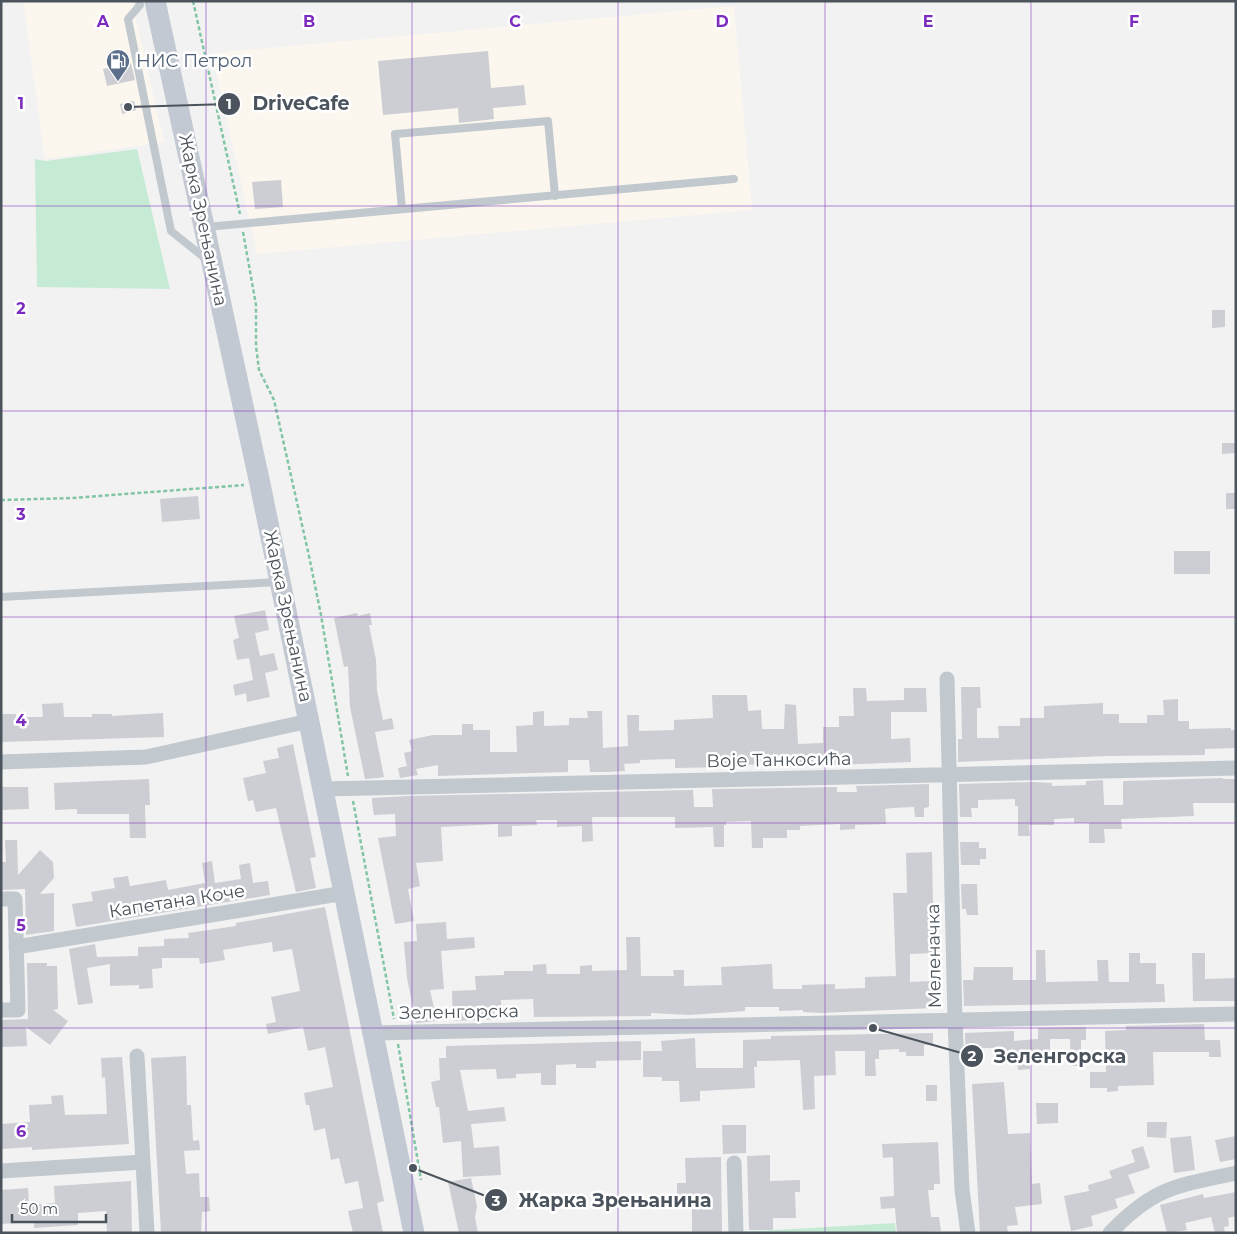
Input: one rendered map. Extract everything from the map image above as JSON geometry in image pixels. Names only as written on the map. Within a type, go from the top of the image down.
[{"type":"main road","name":"Жарка Зрењанина","points":[[155,1],[260,484],[414,1233]]},
{"type":"street","name":"Меленачка","points":[[947,679],[955,1020],[962,1190],[968,1233]]},
{"type":"street","points":[[1,762],[146,757],[309,721]]},
{"type":"street","name":"Воје Танкосића","points":[[324,790],[1236,768]]},
{"type":"street","name":"Капетана Коче","points":[[16,946],[344,893]]},
{"type":"street","points":[[1,899],[15,899],[18,1010],[1,1010]]},
{"type":"street","name":"Зеленгорска","points":[[374,1033],[1236,1014]]},
{"type":"street","points":[[137,1056],[147,1233]]},
{"type":"street","points":[[1,1171],[143,1162]]},
{"type":"street","points":[[734,1163],[736,1233]]},
{"type":"street","points":[[1110,1233],[1140,1204],[1162,1191],[1236,1173]]},
{"type":"lane","points":[[140,1],[140,6],[128,19],[171,231],[212,264]]},
{"type":"lane","points":[[402,209],[396,134],[548,120],[555,196]]},
{"type":"lane","points":[[204,227],[734,179]]},
{"type":"lane","points":[[1,597],[280,582]]},
{"type":"path","points":[[194,1],[242,224],[256,304],[256,346],[259,370],[274,400],[321,615],[350,788],[396,1033],[422,1185]]},
{"type":"path","points":[[1,500],[73,498],[260,484]]},
{"type":"shaded area","points":[[23,1],[132,1],[164,142],[45,159]]},
{"type":"shaded area","points":[[734,6],[752,210],[257,254],[212,53]]},
{"type":"green space","points":[[137,149],[170,289],[37,287],[35,159],[46,161]]},
{"type":"green space","points":[[895,1223],[896,1233],[740,1233],[740,1232]]},
{"type":"building","points":[[488,51],[491,88],[524,85],[526,105],[493,108],[494,119],[459,123],[458,108],[383,115],[378,61]]},
{"type":"building","name":"НИС Петрол","points":[[131,63],[135,80],[107,86],[103,69]]},
{"type":"building","points":[[134,101],[136,110],[122,114],[120,104]]},
{"type":"building","points":[[281,180],[283,207],[255,209],[252,182]]},
{"type":"building","points":[[1212,310],[1225,310],[1225,327],[1212,328]]},
{"type":"building","points":[[1222,443],[1236,443],[1236,453],[1222,454]]},
{"type":"building","points":[[1226,493],[1236,493],[1236,509],[1226,509]]},
{"type":"building","points":[[198,496],[200,519],[162,522],[160,499]]},
{"type":"building","points":[[1174,551],[1210,551],[1210,574],[1174,574]]},
{"type":"building","points":[[265,610],[269,630],[255,633],[260,656],[274,653],[278,670],[265,673],[270,697],[247,702],[246,693],[235,696],[233,685],[253,680],[249,658],[237,660],[233,640],[239,638],[234,616]]},
{"type":"building","points":[[357,613],[358,616],[370,613],[372,625],[369,625],[376,660],[377,691],[383,720],[392,718],[394,729],[375,732],[384,777],[378,778],[365,779],[350,707],[348,666],[344,667],[334,618]]},
{"type":"building","points":[[961,687],[980,687],[981,708],[977,708],[977,738],[999,738],[998,726],[1020,726],[1020,718],[1044,718],[1044,706],[1103,703],[1103,714],[1119,714],[1119,723],[1147,723],[1147,715],[1164,715],[1163,700],[1178,699],[1178,721],[1189,721],[1189,729],[1231,728],[1231,730],[1236,730],[1236,748],[1205,749],[1205,755],[1107,756],[958,762],[958,739],[962,739]]},
{"type":"building","points":[[853,688],[866,688],[867,701],[904,700],[904,688],[926,688],[927,712],[891,712],[891,739],[910,738],[911,762],[788,767],[787,755],[763,756],[763,765],[729,764],[729,767],[675,768],[675,759],[640,760],[640,763],[624,764],[625,771],[590,772],[589,760],[568,760],[568,772],[438,776],[438,765],[416,769],[418,775],[400,778],[398,768],[407,766],[404,753],[412,751],[409,740],[433,735],[462,735],[462,724],[473,724],[473,730],[490,730],[490,752],[517,752],[516,726],[533,725],[533,712],[544,711],[544,726],[569,725],[569,718],[588,718],[587,711],[602,711],[603,748],[628,746],[627,715],[639,715],[639,731],[674,730],[674,720],[713,718],[712,695],[747,695],[748,711],[761,710],[762,729],[784,729],[785,704],[796,705],[798,744],[823,743],[823,727],[839,727],[839,716],[854,716]]},
{"type":"building","points":[[63,703],[64,717],[92,717],[92,714],[112,714],[112,716],[163,713],[164,737],[1,742],[1,714],[16,714],[16,717],[43,717],[42,704]]},
{"type":"building","points":[[293,744],[316,857],[310,858],[316,888],[296,892],[276,808],[256,812],[253,800],[248,801],[243,778],[266,773],[263,761],[279,758],[277,748]]},
{"type":"building","points":[[149,779],[150,805],[145,805],[146,838],[130,838],[129,814],[77,814],[77,809],[55,810],[54,783]]},
{"type":"building","points":[[1236,779],[1236,803],[1193,803],[1194,816],[1121,819],[1122,829],[1104,829],[1105,843],[1089,843],[1089,823],[1074,823],[1074,818],[1054,819],[1054,825],[1029,825],[1030,836],[1018,836],[1018,806],[1015,806],[1015,799],[978,800],[978,808],[971,808],[972,817],[960,817],[959,784],[1031,782],[1052,783],[1052,786],[1086,785],[1086,781],[1103,780],[1104,805],[1123,805],[1123,781]]},
{"type":"building","points":[[929,784],[929,807],[924,808],[924,817],[915,817],[914,807],[885,809],[886,824],[855,825],[855,829],[840,830],[840,824],[800,826],[800,830],[787,830],[787,838],[763,838],[763,848],[752,848],[751,821],[726,822],[726,825],[724,825],[724,847],[714,847],[713,827],[675,828],[675,817],[592,817],[593,841],[582,842],[582,826],[557,827],[557,820],[536,820],[537,825],[512,826],[512,836],[498,837],[498,824],[441,827],[443,861],[416,863],[420,886],[408,889],[414,921],[395,924],[378,838],[396,836],[395,814],[374,815],[372,803],[372,798],[408,796],[693,790],[694,807],[713,807],[712,789],[837,787],[837,792],[857,792],[856,786]]},
{"type":"building","points":[[1,787],[28,787],[29,809],[1,810]]},
{"type":"building","points":[[5,840],[17,840],[18,875],[40,850],[53,862],[54,878],[40,894],[54,893],[54,931],[26,935],[25,889],[1,890],[1,862],[6,862]]},
{"type":"building","points":[[960,842],[979,842],[979,848],[986,848],[986,859],[980,859],[980,865],[961,865]]},
{"type":"building","points":[[932,852],[934,953],[910,954],[910,982],[934,981],[934,1008],[821,1013],[803,1012],[803,1010],[779,1011],[779,1007],[745,1007],[745,1011],[690,1015],[651,1013],[651,1016],[534,1017],[533,999],[501,1000],[502,1019],[453,1021],[452,991],[476,990],[475,976],[504,975],[504,971],[533,971],[533,965],[546,964],[547,974],[580,974],[580,966],[592,965],[592,971],[627,970],[626,937],[640,937],[641,976],[674,976],[673,970],[684,970],[684,986],[722,985],[721,967],[772,964],[773,989],[802,989],[802,985],[835,984],[835,989],[865,988],[865,977],[896,976],[893,893],[907,893],[906,853]]},
{"type":"building","points":[[212,861],[215,883],[241,879],[239,865],[250,863],[253,883],[268,881],[270,895],[76,927],[72,904],[93,901],[91,892],[115,888],[113,878],[128,876],[130,886],[166,880],[168,890],[205,883],[202,863]]},
{"type":"building","points":[[961,884],[977,884],[978,915],[967,915],[966,909],[962,909]]},
{"type":"building","points":[[325,907],[384,1201],[377,1203],[383,1233],[353,1233],[348,1211],[363,1208],[358,1181],[345,1184],[339,1158],[331,1160],[325,1128],[314,1131],[309,1105],[306,1105],[304,1093],[333,1087],[325,1047],[308,1051],[303,1027],[268,1034],[266,1024],[276,1022],[271,997],[300,991],[292,949],[273,952],[272,942],[223,950],[225,960],[200,964],[199,958],[162,958],[162,968],[152,969],[153,988],[139,989],[139,985],[110,986],[110,964],[87,968],[93,1003],[78,1005],[69,949],[95,944],[97,957],[138,956],[138,947],[164,946],[164,939],[189,938],[188,933],[236,926],[236,923]]},
{"type":"building","points":[[446,922],[447,939],[474,937],[475,948],[441,951],[444,989],[430,990],[437,1021],[416,1023],[407,978],[404,942],[417,941],[416,924]]},
{"type":"building","points":[[1036,950],[1045,950],[1046,982],[1098,981],[1097,960],[1108,960],[1109,982],[1129,982],[1129,953],[1140,953],[1140,963],[1156,963],[1156,984],[1164,984],[1165,1002],[964,1006],[963,980],[973,980],[974,967],[1013,967],[1013,980],[1036,980]]},
{"type":"building","points":[[1192,953],[1205,953],[1205,979],[1236,978],[1236,1001],[1193,1001]]},
{"type":"building","points":[[27,963],[47,963],[47,966],[57,966],[58,1009],[53,1010],[68,1021],[50,1045],[26,1027],[27,1046],[2,1047],[1,1020],[28,1019]]},
{"type":"building","points":[[1204,1024],[1205,1040],[1220,1040],[1221,1057],[1209,1057],[1209,1052],[1153,1052],[1154,1085],[1118,1086],[1118,1091],[1107,1092],[1107,1088],[1090,1088],[1090,1072],[1106,1072],[1105,1031],[1126,1030],[1126,1026]]},
{"type":"building","points":[[1086,1027],[1086,1040],[1081,1040],[1081,1066],[1071,1066],[1070,1039],[1050,1039],[1050,1064],[1030,1064],[1030,1069],[1018,1070],[1017,1063],[997,1063],[997,1048],[975,1048],[976,1066],[966,1066],[965,1033],[1014,1031],[1014,1041],[1038,1039],[1038,1028]]},
{"type":"building","points":[[933,1033],[933,1044],[924,1045],[924,1056],[906,1056],[906,1052],[899,1052],[899,1049],[879,1050],[879,1059],[875,1059],[876,1076],[865,1076],[865,1051],[835,1051],[836,1075],[814,1076],[815,1109],[803,1110],[800,1060],[757,1061],[757,1067],[754,1067],[755,1088],[700,1091],[700,1101],[680,1102],[679,1081],[662,1081],[662,1077],[643,1077],[643,1051],[662,1051],[661,1041],[695,1038],[696,1068],[743,1068],[743,1040],[771,1039],[771,1036]]},
{"type":"building","points":[[641,1041],[641,1060],[596,1061],[596,1068],[576,1068],[576,1064],[556,1065],[556,1085],[541,1085],[541,1073],[516,1074],[516,1078],[497,1079],[496,1069],[460,1070],[468,1111],[504,1107],[506,1121],[471,1124],[474,1148],[499,1146],[501,1175],[463,1177],[461,1141],[443,1143],[439,1107],[436,1107],[431,1082],[440,1080],[439,1058],[446,1058],[446,1046]]},
{"type":"building","points":[[186,1056],[187,1105],[191,1105],[193,1141],[199,1140],[200,1150],[184,1151],[186,1174],[199,1173],[200,1197],[209,1197],[210,1211],[202,1212],[201,1233],[161,1233],[151,1058]]},
{"type":"building","points":[[122,1057],[129,1144],[32,1150],[32,1147],[1,1149],[1,1124],[30,1122],[29,1105],[52,1104],[51,1096],[63,1095],[65,1115],[107,1114],[105,1077],[102,1078],[101,1058]]},
{"type":"building","points":[[1004,1082],[1008,1134],[1030,1133],[1032,1184],[1040,1183],[1042,1204],[1015,1207],[1018,1225],[1007,1226],[1008,1233],[980,1233],[972,1084]]},
{"type":"building","points":[[926,1085],[937,1085],[937,1101],[926,1101]]},
{"type":"building","points":[[1036,1103],[1058,1103],[1058,1123],[1037,1124]]},
{"type":"building","points":[[1147,1122],[1167,1122],[1166,1138],[1147,1137]]},
{"type":"building","points":[[722,1125],[746,1125],[746,1153],[723,1154]]},
{"type":"building","points":[[1191,1136],[1195,1170],[1174,1173],[1170,1138]]},
{"type":"building","points":[[1236,1136],[1236,1159],[1220,1162],[1215,1140]]},
{"type":"building","points":[[938,1142],[940,1184],[934,1184],[934,1190],[928,1190],[931,1217],[939,1217],[941,1231],[897,1233],[895,1208],[881,1209],[880,1197],[894,1196],[893,1157],[883,1158],[882,1144]]},
{"type":"building","points":[[1143,1146],[1150,1168],[1128,1175],[1135,1193],[1115,1199],[1118,1208],[1091,1216],[1093,1226],[1071,1231],[1064,1196],[1089,1191],[1088,1185],[1112,1178],[1109,1171],[1135,1162],[1131,1150]]},
{"type":"building","points":[[770,1155],[770,1181],[800,1180],[800,1192],[795,1192],[796,1218],[773,1218],[773,1230],[749,1230],[747,1156]]},
{"type":"building","points":[[721,1157],[722,1233],[692,1233],[692,1197],[677,1197],[677,1183],[686,1183],[685,1158]]},
{"type":"building","points":[[471,1178],[477,1206],[475,1218],[478,1233],[459,1233],[448,1182]]},
{"type":"building","points":[[131,1181],[132,1233],[107,1233],[106,1211],[78,1213],[78,1225],[34,1228],[34,1222],[1,1224],[1,1190],[28,1188],[29,1205],[55,1203],[54,1186]]},
{"type":"building","points":[[1236,1192],[1236,1216],[1228,1218],[1229,1226],[1224,1227],[1225,1233],[1215,1233],[1211,1217],[1185,1223],[1187,1230],[1167,1233],[1160,1205],[1203,1194],[1204,1198]]},
{"type":"place","name":"НИС Петрол","points":[[118,82]]},
{"type":"place","name":"DriveCafe","points":[[128,107]]},
{"type":"place","name":"Зеленгорска","points":[[873,1028]]},
{"type":"place","name":"Жарка Зрењанина","points":[[413,1168]]}]
